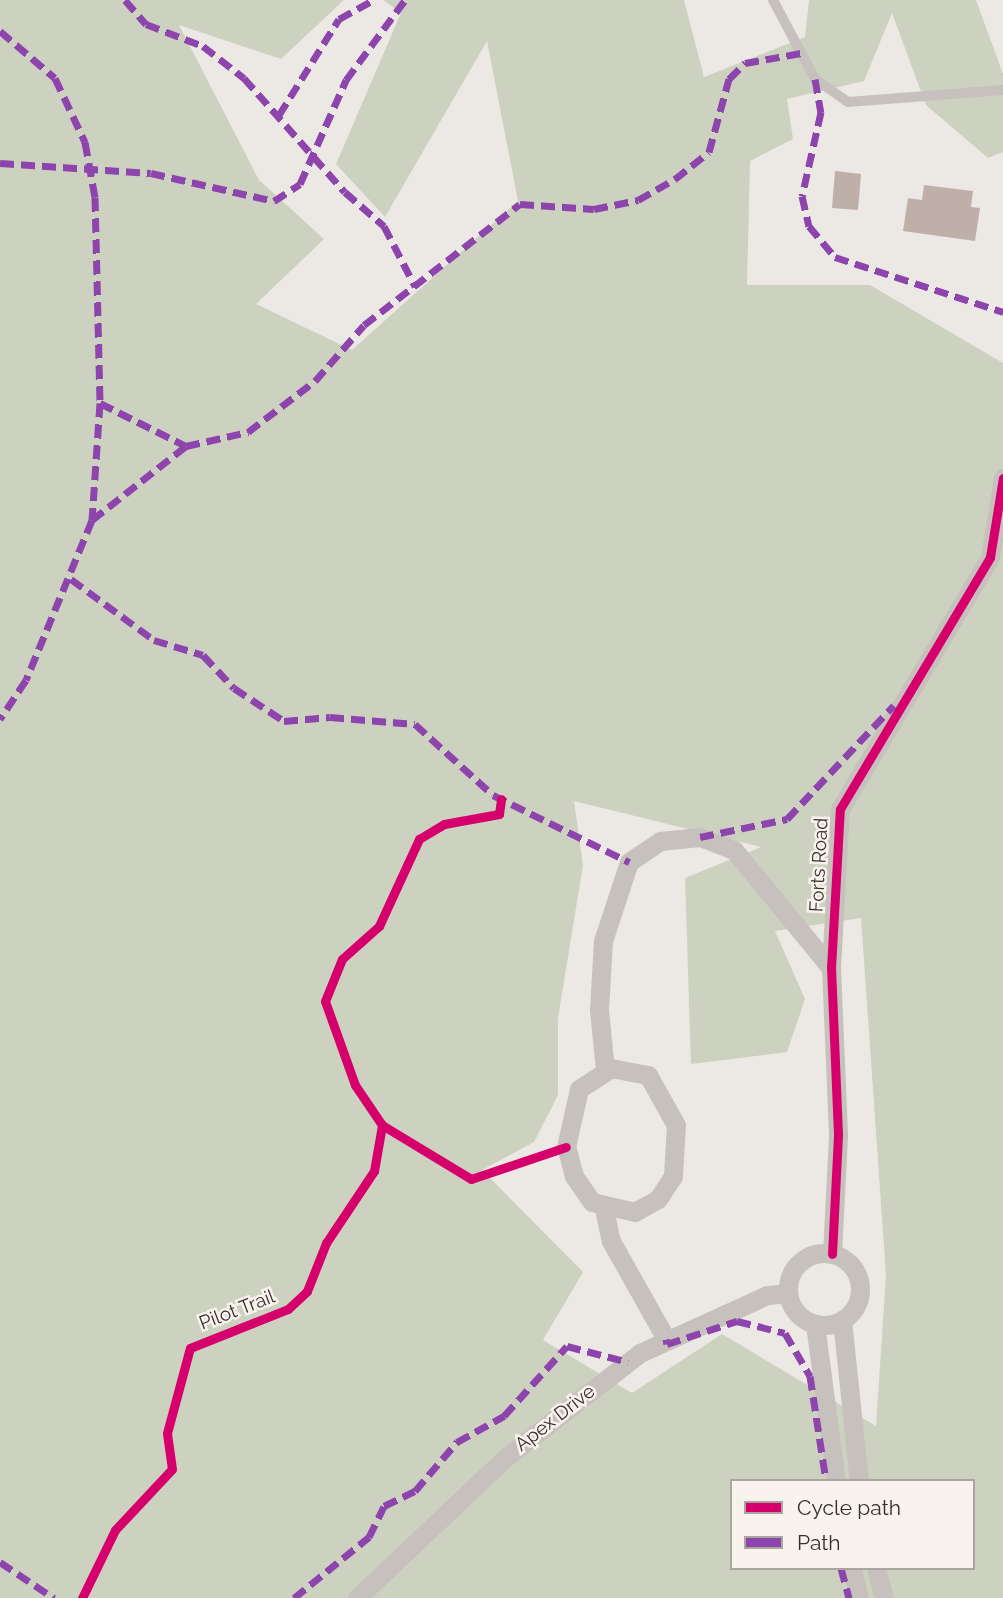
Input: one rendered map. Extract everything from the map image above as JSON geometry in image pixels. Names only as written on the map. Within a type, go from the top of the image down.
[{"type":"street","name":"Forts Road","points":[[832,1254],[838,1134],[831,968],[840,808],[990,557],[1003,478]]},
{"type":"street","points":[[605,1070],[599,1010],[603,941],[629,862],[660,841],[700,837],[734,850],[831,968]]},
{"type":"street","points":[[605,1070],[637,1070],[657,1083],[678,1143],[673,1176],[659,1199],[635,1212],[604,1209],[581,1192],[565,1135],[579,1089],[605,1070]]},
{"type":"street","points":[[604,1209],[616,1251],[666,1339]]},
{"type":"street","points":[[832,1254],[855,1270],[859,1284],[852,1311],[842,1320],[815,1324],[801,1317],[788,1293],[800,1262],[832,1254]]},
{"type":"street","name":"Apex Drive","points":[[357,1598],[505,1458],[666,1339],[788,1293]]},
{"type":"street","points":[[842,1320],[859,1479]]},
{"type":"street","points":[[815,1324],[836,1479]]},
{"type":"street","points":[[852,1570],[859,1598]]},
{"type":"street","points":[[877,1570],[884,1598]]},
{"type":"lane","points":[[773,0],[815,79],[848,102],[1003,90]]},
{"type":"green space","points":[[0,0],[344,0],[281,59],[179,25],[259,180],[324,239],[256,304],[352,350],[518,201],[487,41],[385,217],[336,164],[401,13],[383,0],[684,0],[704,77],[805,37],[809,0],[976,0],[1003,74],[1003,152],[988,158],[926,105],[892,13],[864,81],[787,99],[793,139],[750,161],[747,285],[870,285],[1003,363],[1003,1598],[0,1598]],"holes":[[[574,801],[761,847],[685,878],[691,1064],[787,1052],[805,999],[775,931],[861,918],[886,1275],[876,1426],[722,1334],[632,1393],[543,1340],[583,1272],[482,1170],[534,1142],[558,1095],[558,1018],[583,865]]]},
{"type":"building","points":[[835,171],[861,174],[858,210],[832,208]]},
{"type":"building","points":[[924,185],[973,191],[971,207],[980,208],[975,241],[903,231],[908,198],[922,200]]},
{"type":"marked path","points":[[125,0],[146,24],[203,46],[244,78],[345,192],[384,226],[415,286]]},
{"type":"marked path","points":[[279,115],[339,19],[373,0]]},
{"type":"marked path","points":[[0,163],[151,173],[274,201],[300,184],[346,80],[405,0]]},
{"type":"marked path","points":[[0,31],[55,78],[85,142],[95,197],[100,403],[92,520],[26,680],[0,719]]},
{"type":"marked path","points":[[92,520],[186,446],[248,432],[315,381],[364,325],[520,204],[594,209],[638,200],[675,179],[709,152],[729,79],[745,63],[801,53]]},
{"type":"marked path","points":[[815,79],[821,112],[802,196],[809,226],[835,257],[1003,312]]},
{"type":"marked path","points":[[100,403],[186,446]]},
{"type":"marked path","points":[[71,579],[154,640],[203,655],[234,688],[284,721],[330,717],[415,724],[493,795],[629,862]]},
{"type":"marked path","points":[[700,837],[787,819],[894,705]]},
{"type":"marked path","points":[[666,1339],[667,1344],[737,1321],[785,1333],[810,1376],[826,1479]]},
{"type":"marked path","points":[[294,1598],[369,1537],[384,1506],[415,1491],[457,1442],[504,1416],[567,1346],[628,1362]]},
{"type":"marked path","points":[[0,1562],[54,1598]]},
{"type":"marked path","points":[[842,1570],[849,1598]]},
{"type":"cycle path","points":[[832,1254],[838,1134],[831,968],[840,809],[990,557],[1003,478]]},
{"type":"cycle path","name":"Pilot Trail","points":[[82,1598],[115,1530],[172,1469],[167,1433],[190,1348],[288,1309],[307,1291],[326,1243],[374,1171],[382,1125],[355,1085],[325,1001],[342,959],[379,926],[419,839],[444,824],[499,814],[501,799]]},
{"type":"cycle path","points":[[382,1125],[471,1179],[566,1147]]}]
